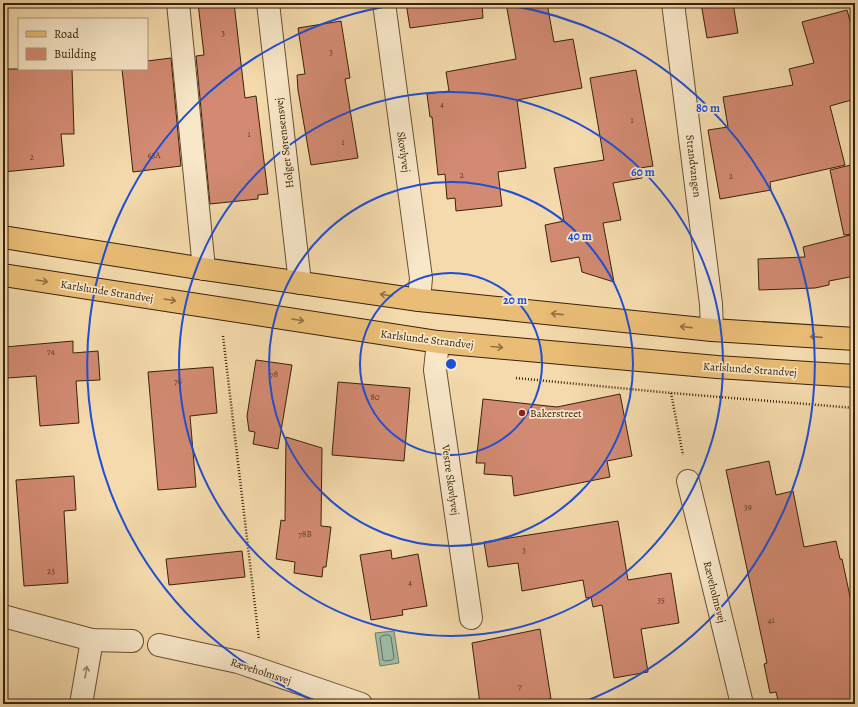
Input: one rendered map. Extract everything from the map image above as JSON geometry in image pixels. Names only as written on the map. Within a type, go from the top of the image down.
[{"type":"main road","points":[[3,237],[204,269],[419,300],[712,330],[855,339]]},
{"type":"main road","name":"Karlslunde Strandvej","points":[[3,275],[438,342],[717,367],[855,376]]},
{"type":"street","points":[[178,3],[204,269]]},
{"type":"street","name":"Holger Sørensensvej","points":[[268,3],[300,283]]},
{"type":"street","name":"Skovlyvej","points":[[384,3],[421,278],[419,300]]},
{"type":"street","name":"Strandvangen","points":[[673,3],[711,304],[712,330]]},
{"type":"street","name":"Vestre Skovlyvej","points":[[438,342],[435,370],[470,618]]},
{"type":"street","name":"Ræveholmsvej","points":[[688,481],[742,704]]},
{"type":"street","points":[[3,616],[92,640],[132,641]]},
{"type":"street","points":[[80,704],[92,640]]},
{"type":"street","name":"Ræveholmsvej","points":[[159,645],[238,662],[361,704]]},
{"type":"path","points":[[223,336],[262,671]]},
{"type":"path","points":[[671,393],[688,481]]},
{"type":"water","points":[[394,631],[399,663],[380,666],[375,633]]},
{"type":"building","points":[[198,3],[234,3],[245,98],[256,96],[268,194],[258,195],[258,199],[210,204],[196,56],[204,55]]},
{"type":"building","points":[[406,3],[482,3],[483,18],[410,28]]},
{"type":"building","points":[[506,3],[547,3],[554,42],[573,39],[582,88],[517,100],[526,168],[498,172],[502,206],[456,211],[455,198],[447,199],[445,174],[438,175],[432,117],[430,117],[427,94],[449,91],[446,72],[516,59]]},
{"type":"building","points":[[701,3],[733,3],[738,33],[707,38]]},
{"type":"building","points":[[847,10],[855,39],[855,99],[830,106],[845,165],[770,182],[771,190],[720,199],[708,130],[728,127],[723,97],[793,85],[789,69],[814,63],[802,22]]},
{"type":"building","points":[[341,21],[350,78],[345,79],[358,158],[311,165],[298,90],[297,75],[305,74],[298,28]]},
{"type":"building","points":[[171,58],[181,166],[133,172],[122,70],[148,70],[148,61]]},
{"type":"building","points":[[4,69],[72,70],[74,134],[61,134],[64,166],[3,172],[3,107],[7,107]]},
{"type":"building","points":[[636,70],[653,166],[640,168],[642,178],[613,183],[621,220],[603,223],[614,282],[582,272],[579,257],[551,262],[545,225],[564,221],[554,168],[604,160],[590,78]]},
{"type":"building","points":[[855,164],[855,276],[829,281],[829,285],[815,288],[759,290],[758,259],[805,257],[803,247],[854,234],[844,235],[830,170]]},
{"type":"building","points":[[73,341],[73,353],[98,351],[100,380],[76,381],[79,423],[40,426],[36,376],[7,378],[5,347]]},
{"type":"building","points":[[256,360],[292,365],[278,449],[253,444],[255,432],[249,431],[247,416]]},
{"type":"building","points":[[213,367],[217,413],[190,416],[196,487],[158,490],[148,372]]},
{"type":"building","points":[[338,382],[410,388],[404,461],[332,455]]},
{"type":"building","points":[[620,394],[632,456],[607,461],[610,477],[514,496],[512,476],[484,474],[485,463],[476,463],[483,399],[557,407]]},
{"type":"building","points":[[286,437],[322,448],[321,526],[331,527],[326,567],[323,567],[322,577],[294,573],[295,562],[276,559],[281,520],[285,521]]},
{"type":"building","points":[[769,461],[776,495],[793,491],[804,547],[836,541],[840,559],[842,559],[855,620],[855,704],[779,704],[776,692],[770,693],[764,664],[767,663],[726,470]]},
{"type":"building","points":[[74,476],[76,510],[64,511],[68,583],[24,586],[16,480]]},
{"type":"building","points":[[618,521],[628,580],[671,573],[679,623],[641,629],[648,672],[614,678],[602,605],[593,607],[591,597],[586,598],[583,580],[522,591],[518,563],[488,567],[484,542]]},
{"type":"building","points":[[391,550],[392,559],[418,554],[427,606],[402,610],[403,615],[371,620],[360,555]]},
{"type":"building","points":[[242,551],[245,577],[169,585],[166,559]]},
{"type":"building","points":[[540,629],[551,699],[542,700],[543,704],[480,704],[472,643]]},
{"type":"place","name":"Bakerstreet","points":[[522,413]]}]
